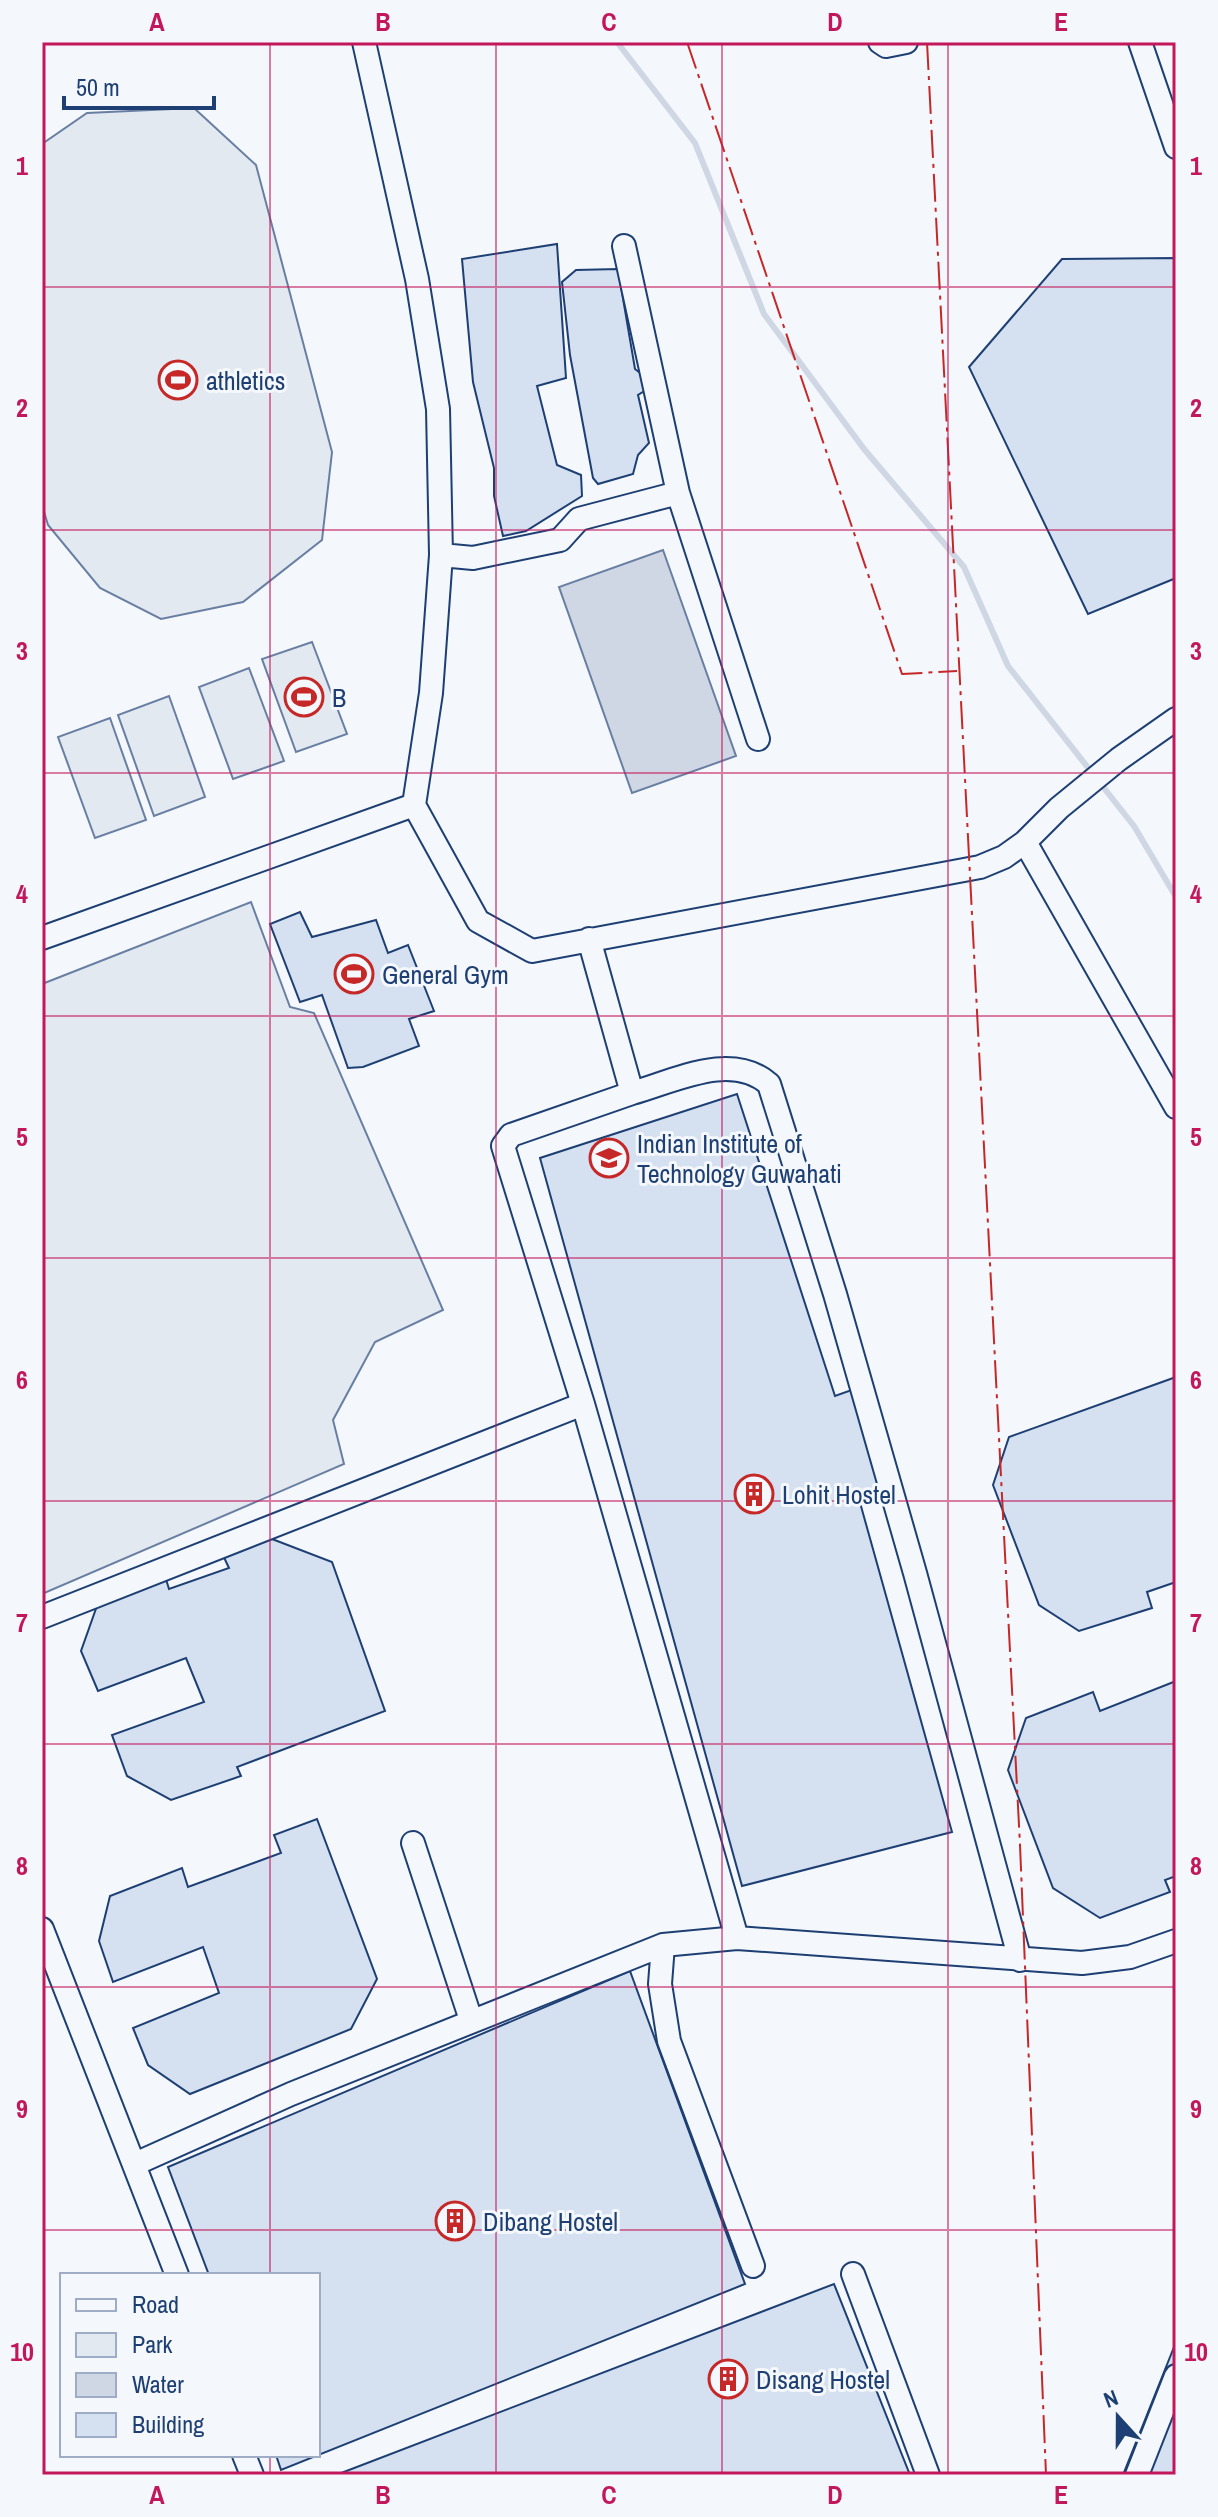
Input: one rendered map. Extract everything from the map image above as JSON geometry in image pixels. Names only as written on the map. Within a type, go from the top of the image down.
[{"type":"street","points":[[364,42],[417,279],[438,409],[441,555],[431,693],[414,805],[478,921],[532,951],[980,867],[1004,857],[1025,842],[1059,808],[1119,759],[1176,719]]},
{"type":"street","points":[[880,42],[886,46],[906,42]]},
{"type":"street","points":[[1140,42],[1176,147]]},
{"type":"street","points":[[624,246],[678,493],[758,739]]},
{"type":"street","points":[[441,555],[473,558],[560,540],[579,519],[678,493]]},
{"type":"street","points":[[42,938],[414,805]]},
{"type":"street","points":[[1025,842],[1176,1107]]},
{"type":"street","points":[[589,939],[632,1093]]},
{"type":"street","points":[[737,1938],[583,1404],[503,1146],[511,1135],[632,1093],[723,1068],[756,1072],[769,1084],[894,1500],[1020,1960]]},
{"type":"street","points":[[42,1617],[583,1404]]},
{"type":"street","points":[[413,1843],[471,2020]]},
{"type":"street","points":[[42,1929],[176,2273]]},
{"type":"street","points":[[135,2164],[291,2094],[663,1945],[737,1938],[1020,1960],[1109,1961],[1176,1941]]},
{"type":"street","points":[[663,1945],[660,1984],[669,2041],[753,2266]]},
{"type":"street","points":[[853,2274],[928,2475]]},
{"type":"street","points":[[1137,2475],[1176,2376]]},
{"type":"green space","name":"athletics","points":[[194,108],[256,165],[332,452],[322,540],[243,602],[161,619],[100,588],[48,525],[42,505],[42,144],[87,113]]},
{"type":"green space","name":"B","points":[[312,642],[347,734],[296,752],[262,659]]},
{"type":"green space","points":[[249,668],[284,761],[233,779],[199,687]]},
{"type":"green space","points":[[169,696],[205,797],[154,816],[118,715]]},
{"type":"green space","points":[[110,718],[146,820],[95,838],[58,737]]},
{"type":"green space","points":[[251,902],[290,1007],[314,1013],[443,1310],[375,1342],[333,1420],[344,1464],[42,1594],[42,984]]},
{"type":"water","points":[[663,550],[736,756],[632,793],[559,587]]},
{"type":"building","points":[[557,244],[566,378],[537,386],[557,465],[581,475],[582,496],[526,531],[503,536],[494,496],[494,468],[473,382],[462,259]]},
{"type":"building","points":[[1176,258],[1176,578],[1088,614],[969,367],[1062,259]]},
{"type":"building","points":[[618,269],[635,369],[644,376],[646,390],[638,395],[649,443],[638,455],[633,474],[598,484],[593,478],[570,355],[562,282],[576,270]]},
{"type":"building","name":"General Gym","points":[[300,912],[312,937],[376,920],[388,953],[408,945],[434,1011],[409,1019],[419,1046],[363,1067],[348,1068],[322,995],[300,1002],[270,924]]},
{"type":"building","name":"Lohit Hostel","points":[[737,1094],[835,1396],[860,1387],[889,1490],[859,1499],[952,1832],[742,1886],[540,1158]]},
{"type":"building","points":[[1176,1377],[1176,1582],[1147,1592],[1152,1608],[1079,1631],[1039,1605],[993,1485],[1009,1437]]},
{"type":"building","points":[[259,1534],[332,1562],[385,1711],[237,1767],[241,1776],[171,1800],[127,1776],[112,1735],[204,1702],[186,1658],[98,1691],[81,1651],[98,1603],[165,1576],[169,1589],[229,1568],[220,1549]]},
{"type":"building","points":[[1176,1681],[1176,1876],[1165,1880],[1170,1892],[1100,1918],[1053,1888],[1008,1770],[1026,1718],[1093,1692],[1100,1711]]},
{"type":"building","points":[[317,1819],[377,1979],[351,2029],[190,2094],[148,2065],[133,2028],[219,1993],[203,1947],[113,1982],[99,1941],[110,1896],[182,1868],[188,1887],[281,1853],[274,1835]]},
{"type":"building","name":"Dibang Hostel","points":[[630,1971],[745,2284],[320,2454],[320,2273],[208,2273],[168,2167]]},
{"type":"building","name":"Disang Hostel","points":[[834,2284],[910,2475],[336,2475]]},
{"type":"building","points":[[1176,2342],[1176,2475],[1123,2475]]},
{"type":"building","name":"Dibang Hostel","points":[[277,2457],[313,2457],[281,2470]]},
{"type":"waterway","points":[[617,42],[695,143],[764,314],[864,449],[964,567],[1008,666],[1093,774]]},
{"type":"waterway","points":[[1100,783],[1134,826],[1176,897]]},
{"type":"power","points":[[687,42],[902,674],[957,671]]},
{"type":"power","points":[[927,42],[1020,1845],[1046,2475]]},
{"type":"place","name":"athletics","points":[[178,380]]},
{"type":"place","name":"B","points":[[304,697]]},
{"type":"place","name":"General Gym","points":[[354,974]]},
{"type":"place","name":"Indian Institute of Technology Guwahati","points":[[609,1158]]},
{"type":"place","name":"Lohit Hostel","points":[[754,1494]]},
{"type":"place","name":"Dibang Hostel","points":[[455,2221]]},
{"type":"place","name":"Disang Hostel","points":[[728,2379]]}]
